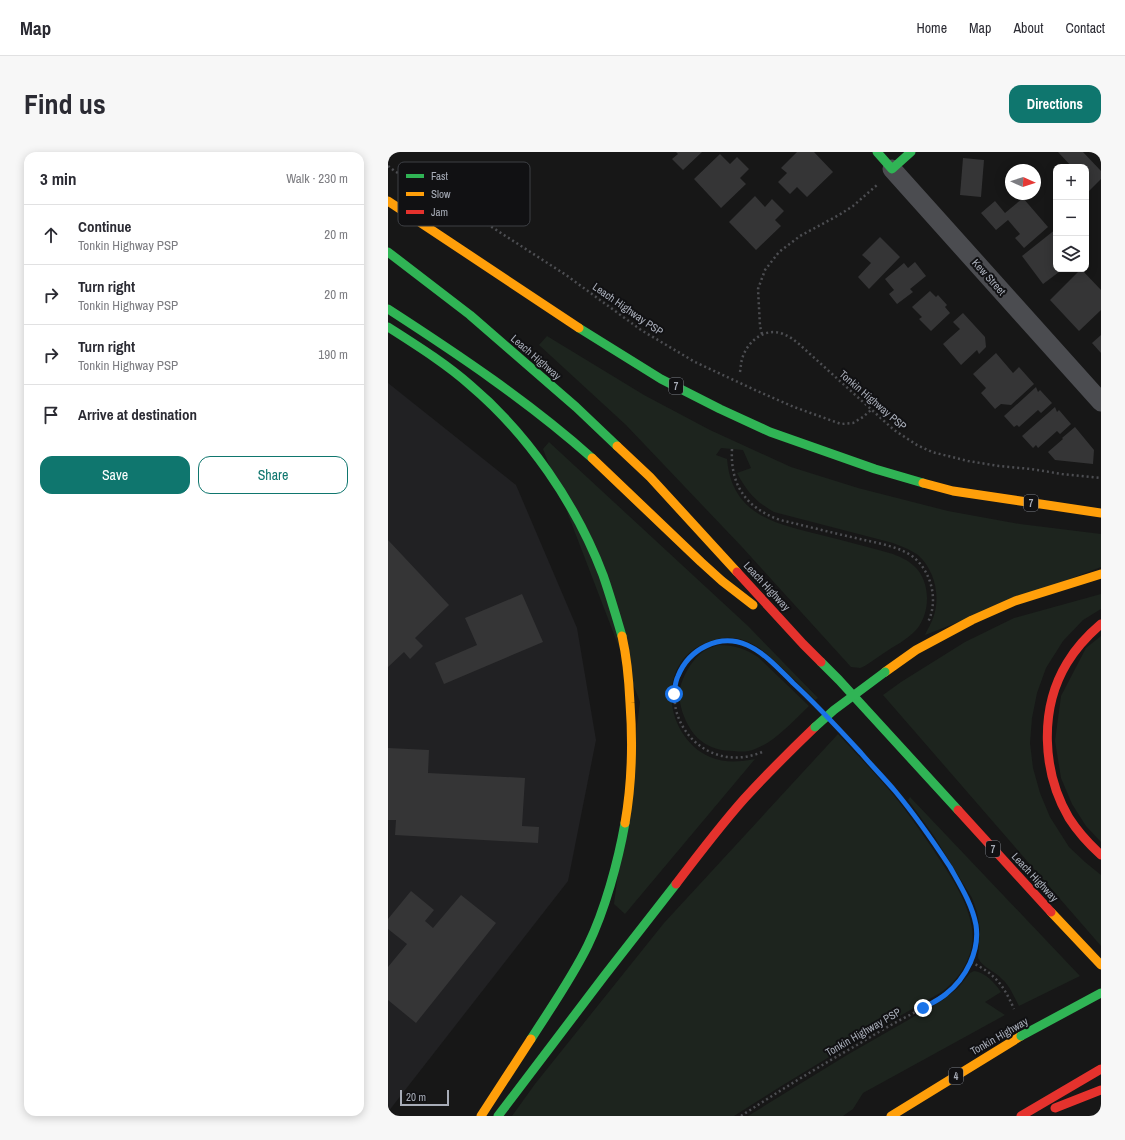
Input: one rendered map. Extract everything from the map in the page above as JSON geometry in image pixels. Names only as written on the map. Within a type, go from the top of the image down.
[{"type":"main road","name":"Kew Street","points":[[877,152],[892,168]]},
{"type":"main road","points":[[892,168],[911,152]]},
{"type":"main road","name":"7","points":[[388,201],[398,208]]},
{"type":"main road","name":"7","points":[[426,226],[595,339],[661,379],[720,409],[763,428],[875,469],[953,491],[1071,509]]},
{"type":"main road","name":"Leach Highway","points":[[388,252],[470,315],[576,408],[650,477],[1101,965]]},
{"type":"main road","points":[[388,309],[457,354],[556,428],[595,462],[723,581],[803,644]]},
{"type":"main road","points":[[388,327],[461,377],[494,407],[521,437],[557,484],[581,525],[597,560],[611,598],[622,639],[629,682],[632,730],[632,772],[628,814],[606,899],[592,936],[570,976],[481,1116]]},
{"type":"main road","points":[[1071,509],[1101,508]]},
{"type":"main road","points":[[1071,509],[1101,513]]},
{"type":"main road","points":[[498,1116],[714,835],[745,798],[815,727],[834,710],[916,650],[972,620],[1015,601],[1058,586],[1101,574]]},
{"type":"main road","points":[[1101,624],[1080,644],[1066,664],[1059,679],[1051,702],[1047,744],[1050,768],[1056,791],[1064,808],[1085,839],[1101,855]]},
{"type":"main road","name":"Tonkin Highway","points":[[891,1116],[1022,1036],[1101,993]]},
{"type":"main road","points":[[1021,1116],[1101,1069]]},
{"type":"main road","points":[[1035,1116],[1101,1090]]},
{"type":"street","name":"Kew Street","points":[[892,168],[1101,402]]},
{"type":"path","name":"Leach Highway PSP","points":[[388,166],[398,173]]},
{"type":"path","points":[[740,372],[743,355],[747,347],[762,334],[760,326],[758,289],[765,270],[779,252],[800,236],[853,206],[877,185]]},
{"type":"path","name":"Leach Highway PSP","points":[[489,226],[566,275],[641,330],[695,362],[794,407],[841,424],[852,423],[863,417],[871,410]]},
{"type":"path","name":"Tonkin Highway PSP","points":[[762,334],[775,332],[789,337],[799,344],[894,430],[917,445],[932,452],[968,461],[1000,466],[1101,478]]},
{"type":"path","points":[[732,449],[731,461],[735,481],[746,498],[762,512],[780,520],[886,546],[904,552],[918,561],[924,568],[932,588],[932,609],[927,623]]},
{"type":"path","points":[[764,751],[746,757],[716,755],[698,746],[690,738],[677,714],[674,694],[678,676],[687,660],[696,652],[710,644],[718,642],[729,641],[747,645],[756,650],[769,661],[818,708]]},
{"type":"path","name":"Tonkin Highway PSP","points":[[741,1116],[823,1064],[946,994],[966,972],[971,962],[975,944],[976,925],[970,906],[956,879],[937,846],[895,791],[837,727]]},
{"type":"path","points":[[971,962],[998,980],[1014,1009]]},
{"type":"shaded area","points":[[547,336],[644,395],[710,430],[791,467],[858,488],[948,511],[1020,524],[1101,534],[1101,567],[925,635],[935,610],[936,593],[929,568],[918,555],[893,543],[774,512],[752,496],[744,486],[737,473],[751,468],[743,450],[721,448],[716,455],[727,459],[731,478],[737,493],[747,505],[759,514],[772,521],[804,531],[893,554],[909,562],[920,572],[924,580],[927,597],[924,615],[916,630],[905,640],[865,666],[860,668],[851,667],[743,548],[626,425],[539,345]]},
{"type":"shaded area","points":[[388,383],[516,485],[577,628],[596,740],[568,881],[388,1112]]},
{"type":"shaded area","points":[[549,442],[748,626],[818,698],[815,700],[767,654],[755,645],[741,639],[727,638],[708,642],[691,652],[679,665],[673,681],[672,699],[675,716],[682,733],[694,747],[715,759],[744,761],[755,759],[625,914],[614,904],[640,702],[543,449]]},
{"type":"shaded area","points":[[1101,594],[1101,609],[1083,620],[1063,641],[1046,668],[1037,693],[1032,718],[1030,743],[1033,768],[1040,793],[1050,817],[1069,847],[1101,875],[1101,946],[883,695],[965,642],[1014,618]]},
{"type":"shaded area","points":[[1101,636],[1101,842],[1086,826],[1072,804],[1061,778],[1055,741],[1061,696],[1086,648]]},
{"type":"shaded area","points":[[719,645],[740,648],[758,657],[809,706],[777,736],[753,750],[742,752],[725,750],[707,745],[691,730],[684,716],[679,695],[683,679],[700,654],[709,648]]},
{"type":"shaded area","points":[[838,734],[903,807],[954,882],[967,909],[973,937],[969,956],[960,973],[948,987],[940,993],[844,1048],[734,1116],[512,1116],[535,1084],[664,923]]},
{"type":"shaded area","points":[[910,797],[1080,976],[1019,1006],[1010,988],[1005,982],[978,958],[980,929],[977,912],[972,898],[934,836],[908,800]]},
{"type":"shaded area","points":[[974,971],[982,973],[986,976],[1001,992],[985,1002],[1005,1015],[863,1093],[853,1109],[843,1116],[748,1116],[847,1055],[943,1000],[958,988],[970,973]]},
{"type":"building","points":[[676,152],[702,152],[683,170],[672,159],[678,154]]},
{"type":"building","points":[[797,152],[814,152],[833,172],[807,197],[797,187],[790,194],[778,182],[787,173],[781,168]]},
{"type":"building","points":[[1058,152],[1083,152],[1101,171],[1101,179],[1089,191],[1089,164],[1069,164]]},
{"type":"building","points":[[720,154],[730,164],[737,157],[749,169],[740,178],[746,184],[721,208],[694,179]]},
{"type":"building","points":[[963,158],[984,160],[981,197],[960,195]]},
{"type":"building","points":[[755,196],[765,207],[772,199],[784,211],[775,220],[781,226],[756,250],[729,222]]},
{"type":"building","points":[[1021,200],[1025,200],[1048,227],[1024,248],[1015,238],[1020,234],[1008,220],[996,230],[981,213],[995,201],[1005,213]]},
{"type":"building","points":[[1053,231],[1053,272],[1059,272],[1043,284],[1022,256]]},
{"type":"building","points":[[880,237],[900,257],[869,289],[858,277],[871,263],[862,255]]},
{"type":"building","points":[[915,262],[926,276],[910,289],[913,292],[897,304],[889,294],[894,290],[885,279],[904,263],[908,268]]},
{"type":"building","points":[[1078,272],[1084,272],[1101,290],[1101,310],[1079,331],[1050,300]]},
{"type":"building","points":[[930,291],[936,297],[938,295],[947,305],[945,307],[950,313],[931,331],[919,319],[922,317],[912,307]]},
{"type":"building","points":[[963,313],[985,337],[986,347],[979,354],[977,350],[961,365],[943,344],[960,329],[953,322]]},
{"type":"building","points":[[1101,335],[1101,353],[1092,343]]},
{"type":"building","points":[[996,353],[1013,373],[1019,367],[1034,384],[1011,405],[1001,404],[995,409],[981,393],[986,388],[973,374]]},
{"type":"building","points":[[1036,387],[1038,392],[1040,390],[1052,403],[1041,413],[1038,410],[1019,427],[1017,425],[1014,427],[1004,416]]},
{"type":"building","points":[[1055,407],[1057,412],[1059,410],[1071,424],[1060,434],[1057,431],[1038,448],[1036,445],[1033,448],[1022,436]]},
{"type":"building","points":[[1075,427],[1094,450],[1093,464],[1055,460],[1048,452]]},
{"type":"building","points":[[388,540],[449,605],[415,638],[423,646],[410,659],[404,652],[388,667]]},
{"type":"building","points":[[522,594],[543,642],[444,684],[435,663],[477,645],[465,618]]},
{"type":"building","points":[[388,748],[429,750],[428,773],[525,778],[522,826],[539,827],[538,843],[395,835],[396,820],[388,820]]},
{"type":"building","points":[[411,891],[434,910],[425,921],[433,928],[461,895],[496,923],[416,1023],[388,1000],[388,967],[407,944],[388,929],[388,919]]},
{"type":"traffic: fast","points":[[877,152],[892,169],[911,152]]},
{"type":"traffic: fast","points":[[388,252],[470,315],[576,407],[617,446]]},
{"type":"traffic: fast","points":[[388,309],[518,398],[592,458]]},
{"type":"traffic: fast","points":[[388,327],[420,347],[470,385],[491,404],[530,448],[564,497],[592,548],[611,598],[622,636]]},
{"type":"traffic: fast","points":[[579,328],[661,379],[770,432],[875,469],[923,483]]},
{"type":"traffic: fast","points":[[821,662],[958,810]]},
{"type":"traffic: fast","points":[[815,727],[834,710],[885,672]]},
{"type":"traffic: fast","points":[[531,1039],[561,993],[588,945],[600,917],[610,886],[619,854],[625,823]]},
{"type":"traffic: fast","points":[[498,1116],[676,884]]},
{"type":"traffic: fast","points":[[1021,1036],[1101,993]]},
{"type":"traffic: slow","points":[[388,201],[398,208]]},
{"type":"traffic: slow","points":[[426,226],[579,328]]},
{"type":"traffic: slow","points":[[617,446],[650,477],[737,572]]},
{"type":"traffic: slow","points":[[592,458],[701,562],[722,581],[753,605]]},
{"type":"traffic: slow","points":[[923,483],[953,491],[1101,513]]},
{"type":"traffic: slow","points":[[885,672],[916,650],[972,620],[1015,601],[1101,574]]},
{"type":"traffic: slow","points":[[622,636],[628,678],[631,718],[631,763],[625,823]]},
{"type":"traffic: slow","points":[[1051,912],[1101,965]]},
{"type":"traffic: slow","points":[[891,1116],[1021,1036]]},
{"type":"traffic: slow","points":[[481,1116],[531,1039]]},
{"type":"traffic: jam","points":[[737,572],[821,662]]},
{"type":"traffic: jam","points":[[1101,624],[1074,652],[1058,681],[1048,720],[1047,740],[1053,781],[1060,800],[1076,828],[1101,855]]},
{"type":"traffic: jam","points":[[676,884],[744,799],[815,727]]},
{"type":"traffic: jam","points":[[958,810],[1051,912]]},
{"type":"traffic: jam","points":[[1021,1116],[1101,1069]]},
{"type":"traffic: jam","points":[[1055,1108],[1101,1090]]},
{"type":"route","points":[[674,694],[678,676],[687,660],[696,652],[710,644],[718,642],[729,641],[747,645],[762,655],[804,693],[842,732],[895,791],[937,846],[965,894],[976,925],[974,952],[966,972],[946,994],[923,1008]]}]
